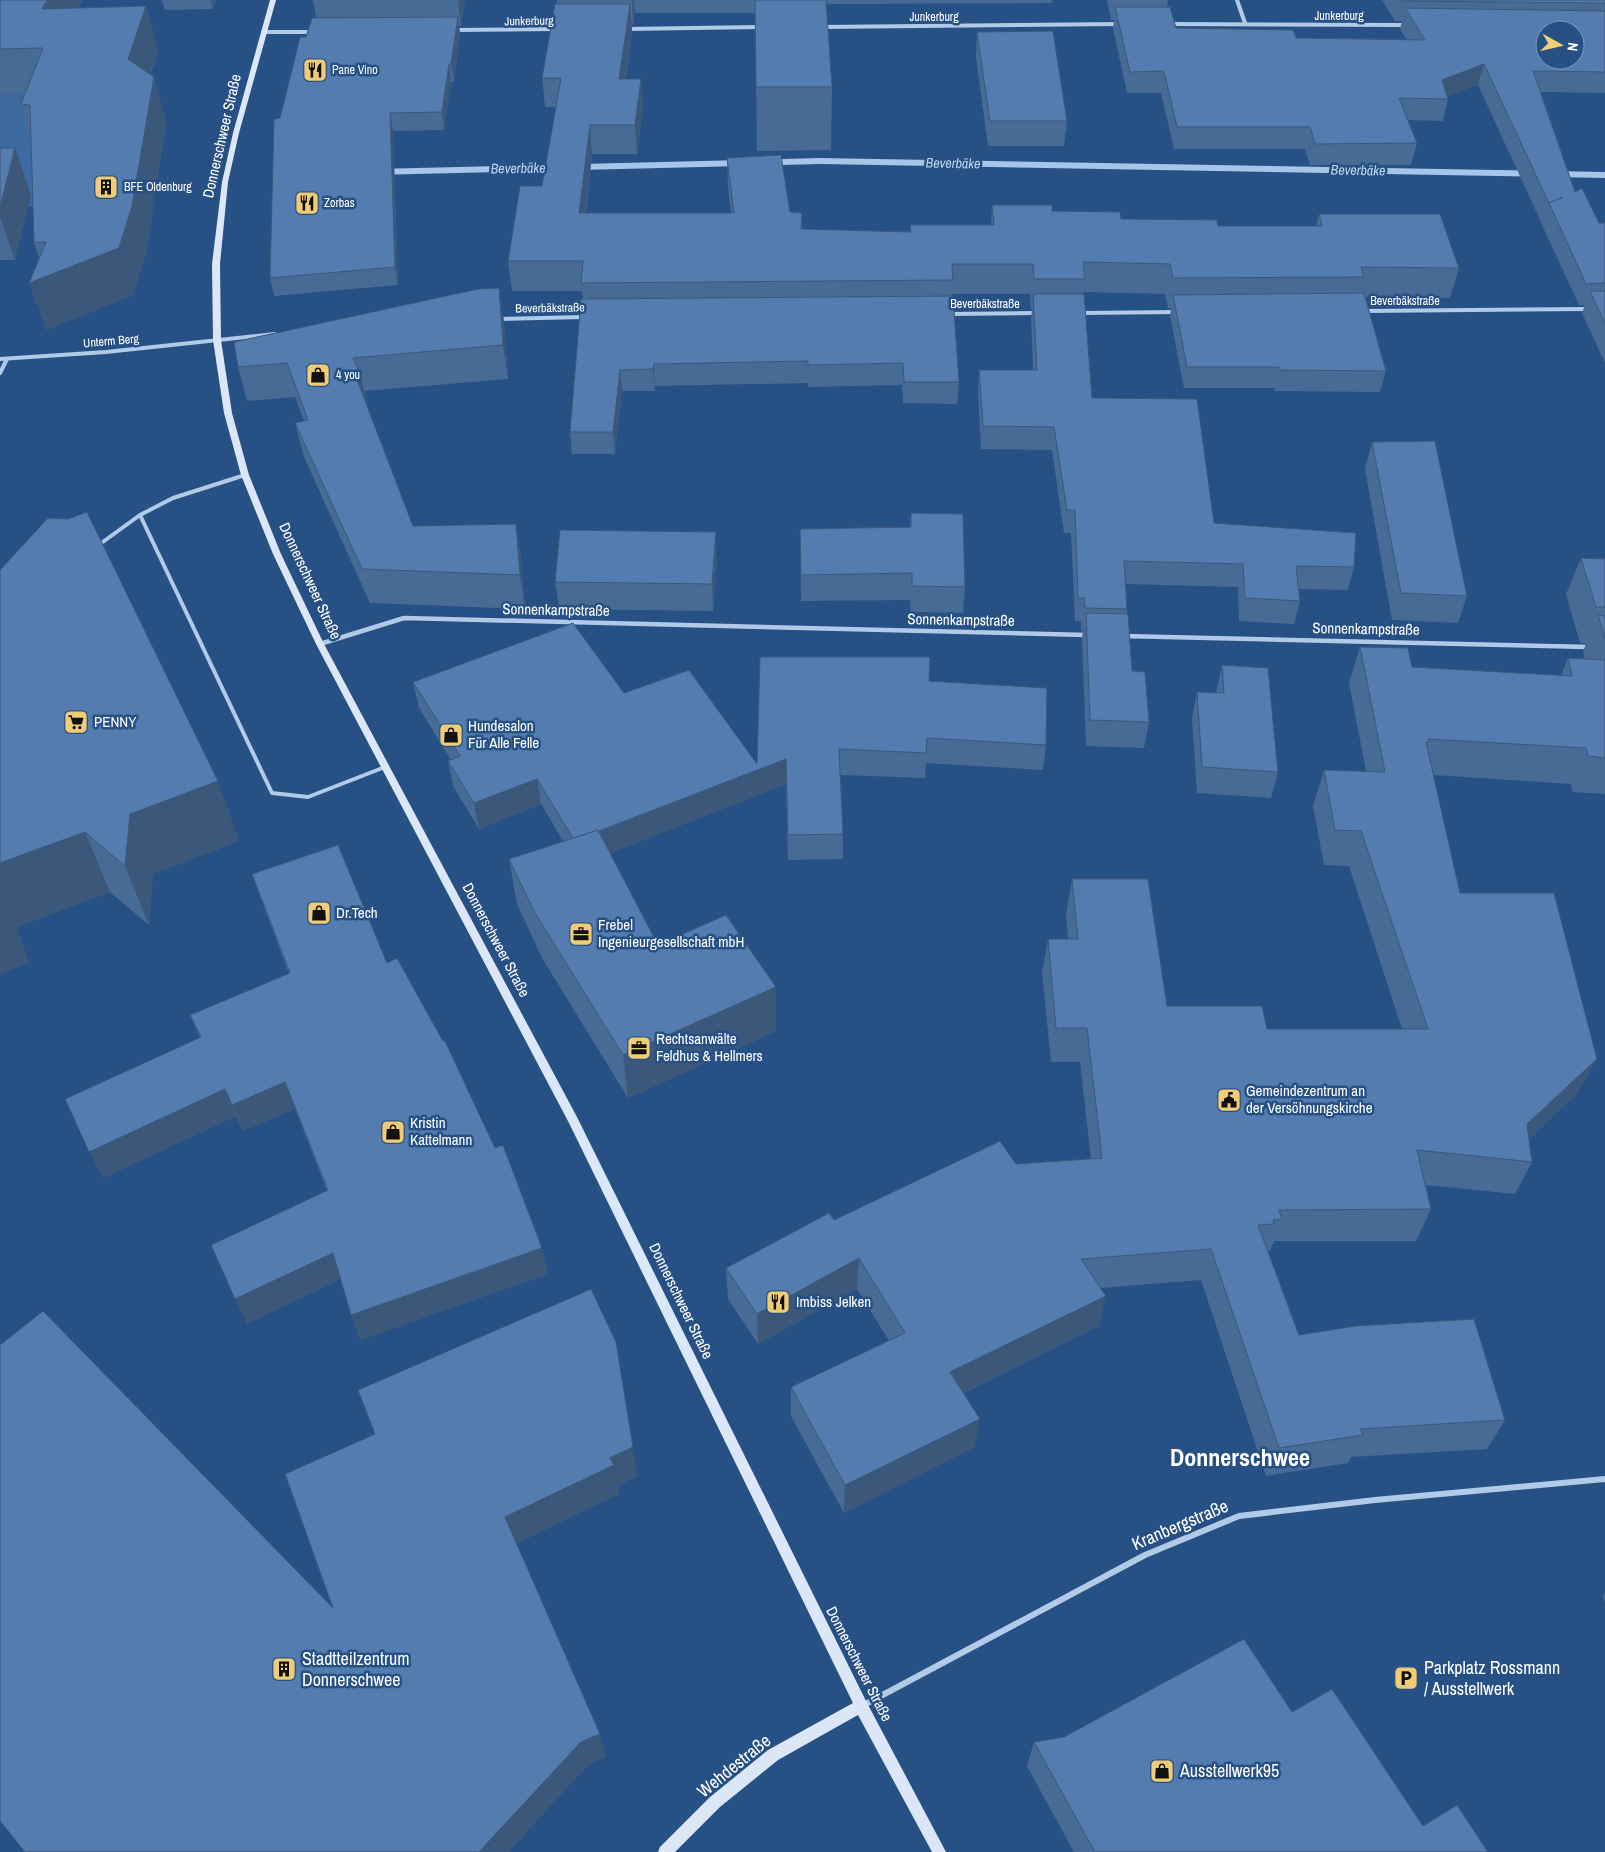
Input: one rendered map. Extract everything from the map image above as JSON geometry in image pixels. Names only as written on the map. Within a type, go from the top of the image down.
[{"type":"main road","name":"Donnerschweer Straße","points":[[273,0],[236,132],[225,182],[216,264],[217,340],[228,413],[245,475],[276,554],[320,644],[587,1146],[862,1706],[939,1852]]},
{"type":"main road","name":"Wehdestraße","points":[[665,1852],[715,1802],[773,1755],[862,1706]]},
{"type":"street","points":[[1237,0],[1245,23]]},
{"type":"street","name":"Junkerburg","points":[[818,27],[1126,24]]},
{"type":"street","name":"Junkerburg","points":[[1165,24],[1412,25]]},
{"type":"street","points":[[620,29],[769,27]]},
{"type":"street","name":"Junkerburg","points":[[453,30],[561,29]]},
{"type":"street","points":[[263,32],[314,32]]},
{"type":"street","name":"Beverbäkstraße","points":[[1357,311],[1595,309]]},
{"type":"street","points":[[1078,313],[1188,312]]},
{"type":"street","name":"Beverbäkstraße","points":[[939,314],[1039,313]]},
{"type":"street","name":"Beverbäkstraße","points":[[489,319],[586,317]]},
{"type":"street","points":[[217,340],[278,334]]},
{"type":"street","name":"Unterm Berg","points":[[0,360],[106,352],[217,340]]},
{"type":"street","points":[[0,373],[7,359]]},
{"type":"street","name":"Sonnenkampstraße","points":[[320,644],[404,618],[1092,635]]},
{"type":"street","name":"Sonnenkampstraße","points":[[1121,636],[1596,648]]},
{"type":"street","name":"Kranbergstraße","points":[[862,1706],[1146,1555],[1239,1516],[1375,1500],[1605,1479]]},
{"type":"lane","points":[[93,549],[140,515],[173,498],[245,475]]},
{"type":"lane","points":[[140,515],[272,793],[308,798],[385,767]]},
{"type":"shaded area","points":[[63,93],[48,206],[0,207],[0,95]]},
{"type":"building","name":"BFE Oldenburg","points":[[0,0],[47,0],[42,9],[146,6],[128,59],[154,77],[132,206],[119,248],[29,283],[46,242],[34,242],[30,105],[21,104],[43,48],[0,49]]},
{"type":"building","points":[[755,0],[826,0],[832,87],[756,87]]},
{"type":"building","points":[[1605,0],[1605,3],[1400,1]]},
{"type":"building","points":[[555,4],[630,4],[619,79],[641,79],[635,125],[590,125],[579,213],[734,213],[727,158],[781,155],[790,212],[802,213],[801,229],[911,232],[910,225],[994,225],[992,205],[1052,205],[1052,211],[1120,212],[1121,219],[1217,220],[1218,226],[1322,226],[1319,214],[1440,214],[1459,268],[1361,267],[1364,277],[1173,278],[1170,264],[1083,262],[1085,279],[1034,279],[1033,264],[952,264],[953,280],[581,283],[583,261],[508,261],[520,186],[542,186],[561,78],[542,78]]},
{"type":"building","points":[[1115,7],[1170,7],[1176,28],[1293,30],[1296,38],[1425,40],[1405,8],[1605,11],[1605,72],[1533,71],[1575,192],[1582,188],[1599,223],[1605,223],[1605,283],[1586,284],[1484,64],[1442,80],[1448,99],[1399,98],[1417,143],[1315,144],[1310,127],[1177,127],[1164,71],[1130,72]]},
{"type":"building","points":[[458,17],[442,112],[390,113],[395,267],[270,278],[274,119],[280,118],[300,37],[306,37],[312,18]]},
{"type":"building","points":[[1053,31],[1067,121],[990,121],[977,32]]},
{"type":"building","points":[[0,148],[15,148],[0,207]]},
{"type":"building","points":[[499,288],[503,345],[353,358],[361,376],[356,377],[413,526],[516,524],[520,575],[362,569],[295,423],[308,420],[287,363],[238,367],[234,342],[478,289]]},
{"type":"building","points":[[1590,291],[1605,291],[1605,323]]},
{"type":"building","points":[[1364,293],[1386,371],[1280,370],[1279,367],[1187,367],[1173,295]]},
{"type":"building","points":[[1033,294],[1084,294],[1092,398],[1197,399],[1214,523],[1356,533],[1354,567],[1296,566],[1300,601],[1245,598],[1243,564],[1124,561],[1127,609],[1085,608],[1084,598],[1078,598],[1075,510],[1067,510],[1054,427],[983,426],[979,370],[1037,370]]},
{"type":"building","points":[[953,296],[959,382],[904,382],[903,363],[808,365],[808,361],[654,364],[653,369],[620,370],[613,432],[570,432],[581,299]]},
{"type":"building","points":[[1435,441],[1467,596],[1401,593],[1372,442]]},
{"type":"building","points":[[87,512],[218,781],[130,814],[125,866],[85,832],[0,863],[0,570],[48,518],[68,519]]},
{"type":"building","points":[[911,513],[963,514],[965,587],[912,586],[912,573],[801,575],[800,529],[911,527]]},
{"type":"building","points":[[560,530],[716,532],[712,584],[555,582]]},
{"type":"building","points":[[1581,558],[1605,559],[1605,607],[1596,607]]},
{"type":"building","points":[[1086,613],[1128,614],[1132,671],[1145,672],[1149,722],[1090,720]]},
{"type":"building","points":[[1598,615],[1605,616],[1605,639]]},
{"type":"building","points":[[573,623],[624,693],[689,670],[757,764],[760,657],[930,657],[929,681],[1047,688],[1046,745],[927,738],[926,753],[839,749],[843,834],[788,835],[786,759],[599,831],[573,838],[537,779],[474,803],[448,761],[460,756],[413,682]]},
{"type":"building","points":[[1360,647],[1408,648],[1412,667],[1572,676],[1568,658],[1605,660],[1605,758],[1588,756],[1586,748],[1428,739],[1429,742],[1426,742],[1460,893],[1554,893],[1597,1059],[1527,1124],[1532,1162],[1417,1150],[1431,1209],[1279,1210],[1282,1219],[1273,1220],[1274,1224],[1258,1225],[1299,1335],[1355,1326],[1474,1319],[1505,1420],[1360,1429],[1363,1435],[1279,1448],[1211,1249],[1081,1259],[1106,1296],[950,1372],[980,1419],[845,1485],[791,1387],[905,1333],[859,1258],[757,1314],[726,1268],[829,1213],[834,1220],[1000,1141],[1016,1164],[1102,1158],[1087,1028],[1056,1028],[1048,939],[1078,939],[1072,879],[1148,879],[1167,1006],[1262,1006],[1267,1029],[1428,1029],[1361,831],[1335,830],[1324,770],[1385,772]]},
{"type":"building","points":[[1222,665],[1268,668],[1278,772],[1202,767],[1197,692],[1224,693]]},
{"type":"building","points":[[598,830],[658,945],[726,915],[776,987],[623,1055],[535,913],[509,859]]},
{"type":"building","points":[[338,845],[387,963],[397,958],[443,1041],[445,1041],[495,1148],[503,1145],[542,1248],[351,1315],[333,1253],[235,1299],[211,1245],[328,1190],[285,1082],[232,1105],[225,1089],[89,1152],[65,1099],[201,1037],[190,1015],[290,973],[252,874]]},
{"type":"building","name":"Stadtteilzentrum Donnerschwee","points":[[591,1289],[616,1342],[633,1447],[610,1458],[614,1465],[505,1517],[600,1734],[581,1742],[479,1852],[25,1852],[0,1821],[0,1345],[43,1311],[333,1608],[285,1474],[375,1434],[358,1390]]},
{"type":"building","points":[[1244,1639],[1292,1712],[1332,1689],[1423,1826],[1457,1805],[1488,1852],[1095,1852],[1034,1742],[1064,1737]]},
{"type":"waterway","name":"Beverbäke","points":[[374,172],[820,161],[1605,175]]},
{"type":"place","name":"Pane Vino","points":[[315,70]]},
{"type":"place","name":"BFE Oldenburg","points":[[106,187]]},
{"type":"place","name":"Zorbas","points":[[307,203]]},
{"type":"place","name":"4 you","points":[[318,375]]},
{"type":"place","name":"PENNY","points":[[76,722]]},
{"type":"place","name":"Hundesalon Für Alle Felle","points":[[451,735]]},
{"type":"place","name":"Dr.Tech","points":[[319,913]]},
{"type":"place","name":"Frebel Ingenieurgesellschaft mbH","points":[[581,934]]},
{"type":"place","name":"Rechtsanwälte Feldhus & Hellmers","points":[[639,1048]]},
{"type":"place","name":"Gemeindezentrum an der Versöhnungskirche","points":[[1229,1100]]},
{"type":"place","name":"Kristin Kattelmann","points":[[393,1132]]},
{"type":"place","name":"Imbiss Jelken","points":[[778,1302]]},
{"type":"place","name":"Stadtteilzentrum Donnerschwee","points":[[284,1669]]},
{"type":"place","name":"Parkplatz Rossmann / Ausstellwerk","points":[[1406,1678]]},
{"type":"place","name":"Ausstellwerk95","points":[[1162,1771]]},
{"type":"district","name":"Donnerschwee","points":[[1240,1458]]}]
